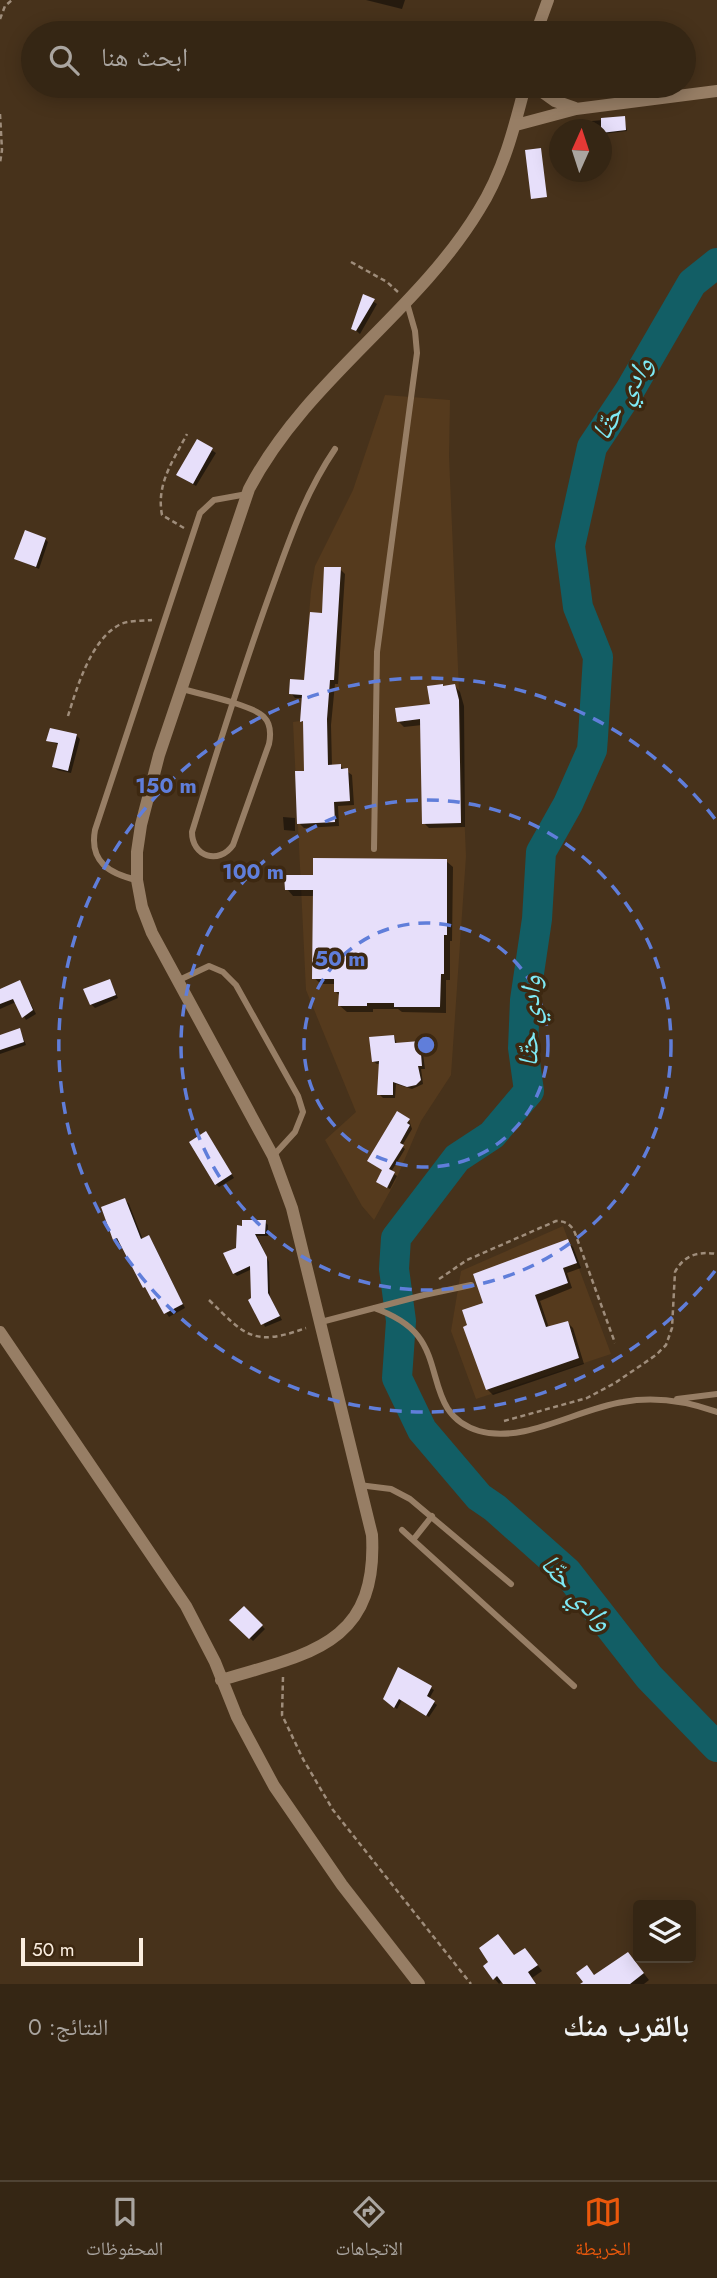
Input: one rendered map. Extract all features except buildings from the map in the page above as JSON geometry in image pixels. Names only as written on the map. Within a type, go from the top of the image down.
[{"type":"street","points":[[540,21],[548,0]]},
{"type":"street","points":[[696,94],[717,91]]},
{"type":"street","points":[[221,1680],[328,1644],[346,1627],[360,1607],[369,1584],[373,1560],[372,1535],[292,1208],[273,1156],[152,933],[142,907],[137,880],[141,825],[159,755],[247,494],[264,460],[301,411],[407,301],[450,251],[480,209],[503,163],[522,98]]},
{"type":"street","points":[[551,98],[576,108]]},
{"type":"street","points":[[516,125],[576,108],[659,98]]},
{"type":"street","points":[[0,1332],[170,1580],[206,1642],[237,1717],[274,1786],[342,1885],[419,1984]]},
{"type":"lane","points":[[374,849],[377,652],[417,353],[415,331],[407,301]]},
{"type":"lane","points":[[182,689],[231,703],[253,709],[264,716],[270,729],[270,736],[233,845],[224,855],[212,857],[199,852],[192,832],[231,703],[299,514],[314,481],[335,449]]},
{"type":"lane","points":[[137,880],[120,876],[104,866],[95,852],[94,838],[200,513],[208,504],[221,498],[247,494]]},
{"type":"lane","points":[[177,981],[209,966],[223,972],[236,985],[298,1096],[303,1112],[295,1132],[273,1156]]},
{"type":"lane","points":[[319,1323],[471,1285]]},
{"type":"lane","points":[[374,1308],[393,1315],[411,1328],[425,1347],[445,1405],[453,1415],[474,1429],[490,1434],[506,1435],[622,1402],[671,1400],[717,1394]]},
{"type":"lane","points":[[671,1400],[717,1412]]},
{"type":"lane","points":[[358,1485],[391,1489],[410,1499],[511,1584]]},
{"type":"lane","points":[[413,1540],[432,1516]]},
{"type":"lane","points":[[402,1530],[574,1686]]},
{"type":"path","points":[[0,19],[5,6],[12,0]]},
{"type":"path","points":[[0,114],[0,163]]},
{"type":"path","points":[[351,262],[387,282],[407,301]]},
{"type":"path","points":[[187,434],[163,478],[159,500],[162,515],[194,532]]},
{"type":"path","points":[[68,716],[82,671],[108,632],[130,621],[165,620]]},
{"type":"path","points":[[424,1295],[445,1273],[467,1260],[556,1221],[562,1221],[572,1227],[575,1233],[615,1343]]},
{"type":"path","points":[[498,1423],[587,1398],[656,1355],[666,1345],[672,1328],[675,1272],[678,1265],[695,1254],[717,1254]]},
{"type":"path","points":[[209,1300],[249,1336],[268,1338],[319,1323]]},
{"type":"path","points":[[283,1661],[282,1715],[303,1759],[333,1810],[471,1984]]},
{"type":"shaded area","points":[[385,395],[450,400],[449,456],[466,856],[451,1075],[421,1121],[395,1182],[374,1220],[362,1206],[325,1140],[356,1112],[306,990],[293,722],[300,721],[315,566],[353,490]]},
{"type":"shaded area","points":[[563,1226],[611,1354],[476,1399],[451,1331],[461,1271]]},
{"type":"waterway","name":"وادي حتّا","points":[[717,263],[692,283],[630,390],[592,447],[570,546],[578,607],[598,657],[592,750],[568,804],[541,852],[537,919],[525,1000],[523,1048],[529,1091],[492,1135],[457,1158],[396,1238],[394,1269],[401,1321],[397,1378],[422,1430],[479,1497],[567,1572],[649,1677],[717,1747]]}]
